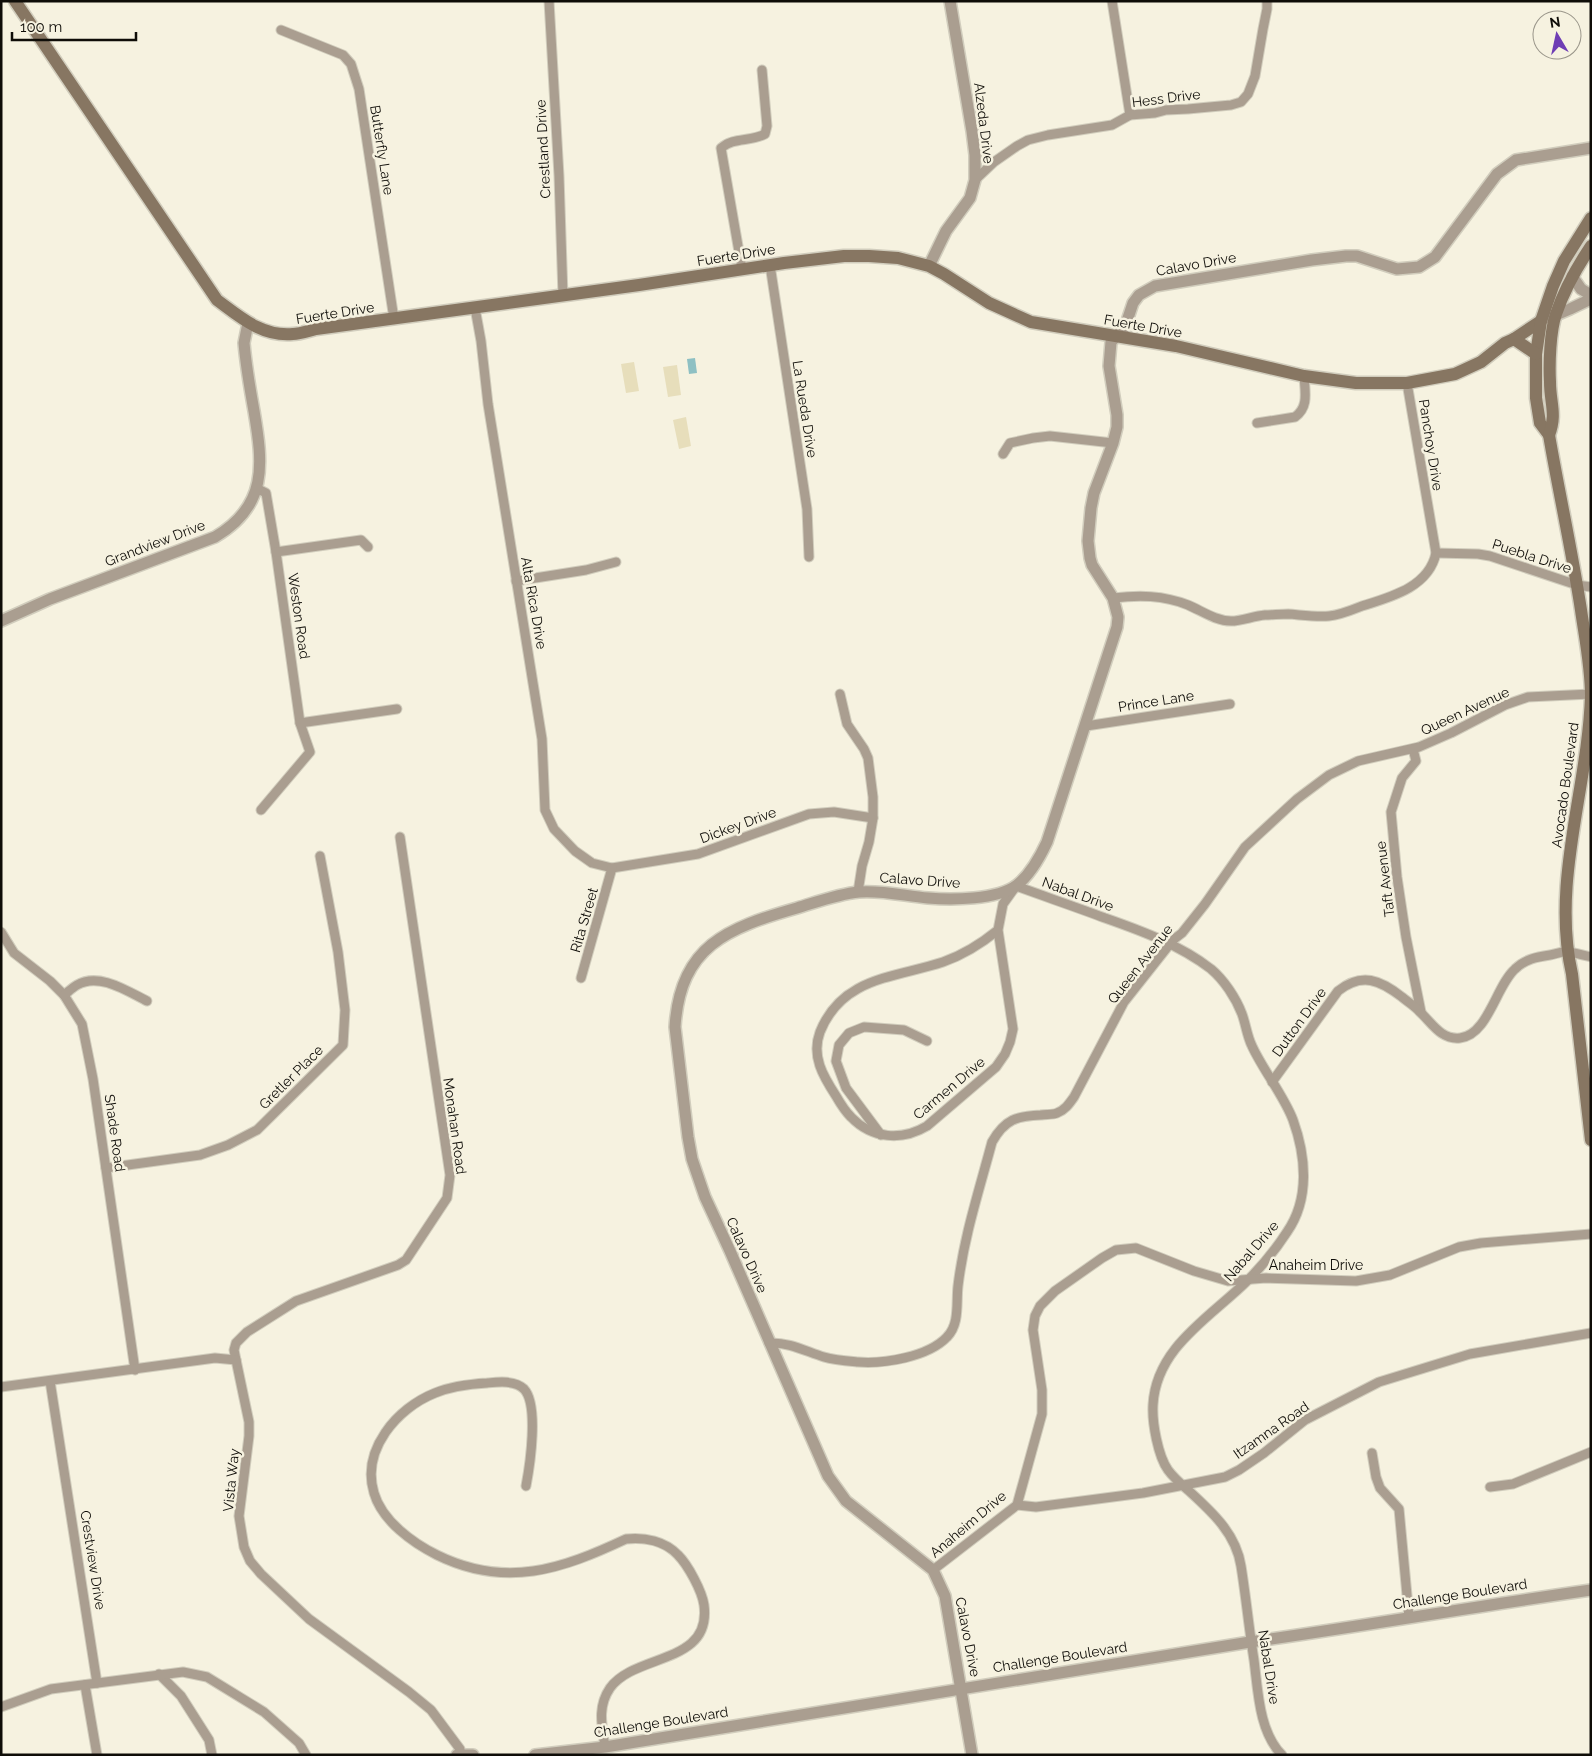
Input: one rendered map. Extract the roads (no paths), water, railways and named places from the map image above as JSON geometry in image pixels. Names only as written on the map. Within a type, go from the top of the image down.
[{"type":"main road","name":"Fuerte Drive","points":[[15,1],[217,300],[256,328],[280,335],[295,334],[316,328],[475,308],[844,256],[898,258],[928,266],[1022,319],[1062,328],[1118,335],[1176,346],[1304,376],[1356,383],[1407,383],[1447,377],[1480,362],[1505,343],[1540,321]]},
{"type":"main road","name":"Avocado Boulevard","points":[[1591,218],[1564,261],[1552,286],[1540,321],[1536,354],[1536,398],[1540,422],[1549,435],[1577,585],[1587,648],[1591,694],[1585,752],[1567,879],[1566,915],[1567,951],[1572,974],[1591,1140]]},
{"type":"main road","name":"Avocado Boulevard","points":[[1549,435],[1554,422],[1550,383],[1550,354],[1555,315],[1572,276],[1591,246]]},
{"type":"main road","points":[[1514,339],[1536,354]]},
{"type":"street","name":"Crestland Drive","points":[[549,1],[559,176],[563,296]]},
{"type":"street","name":"Alzeda Drive","points":[[928,266],[946,231],[970,198],[975,180],[975,155],[972,131],[950,1]]},
{"type":"street","points":[[1112,1],[1130,115]]},
{"type":"street","name":"Hess Drive","points":[[975,180],[994,162],[1028,140],[1112,124],[1130,115],[1231,105],[1241,102],[1248,94],[1255,76],[1267,1]]},
{"type":"street","name":"Butterfly Lane","points":[[281,30],[343,55],[351,64],[359,89],[394,319]]},
{"type":"street","points":[[742,269],[721,148],[727,142],[760,137],[765,134],[767,126],[762,70]]},
{"type":"street","name":"Calavo Drive","points":[[972,1755],[945,1596],[933,1570],[846,1501],[828,1476],[705,1197],[688,1137],[675,1027],[676,1010],[686,974],[708,947],[722,937],[774,914],[858,892],[880,892],[928,898],[969,898],[989,895],[1016,886],[1040,857],[1047,842],[1086,726],[1117,627],[1118,617],[1113,598],[1092,565],[1088,541],[1094,493],[1117,428],[1117,415],[1109,366],[1111,342],[1125,327],[1133,303],[1139,295],[1155,286],[1346,256],[1357,256],[1397,269],[1419,267],[1435,257],[1497,174],[1507,165],[1516,160],[1591,148]]},
{"type":"street","name":"La Rueda Drive","points":[[770,265],[807,509],[809,557]]},
{"type":"street","points":[[1572,276],[1581,290],[1591,297]]},
{"type":"street","name":"Fuerte Drive","points":[[1540,321],[1591,297]]},
{"type":"street","name":"Alta Rica Drive","points":[[475,308],[481,340],[488,404],[542,739],[544,803],[547,817],[554,829],[575,851],[592,863],[612,868]]},
{"type":"street","name":"Grandview Drive","points":[[1,621],[50,599],[215,537],[237,520],[248,505],[256,488],[261,460],[245,356],[244,342],[248,323]]},
{"type":"street","points":[[1257,423],[1295,418],[1299,414],[1306,404],[1304,376]]},
{"type":"street","name":"Panchoy Drive","points":[[1407,383],[1436,554]]},
{"type":"street","points":[[1003,454],[1010,444],[1050,436],[1113,443]]},
{"type":"street","name":"Weston Road","points":[[256,488],[266,493],[300,723],[310,752],[261,810]]},
{"type":"street","points":[[276,552],[361,540],[368,547]]},
{"type":"street","points":[[1113,598],[1138,595],[1155,596],[1187,605],[1211,617],[1230,621],[1279,614],[1314,617],[1332,616],[1395,596],[1426,575],[1434,564],[1436,554]]},
{"type":"street","name":"Puebla Drive","points":[[1436,554],[1478,554],[1490,556],[1577,585],[1591,587]]},
{"type":"street","points":[[516,581],[586,570],[616,562]]},
{"type":"street","points":[[840,694],[848,724],[868,758],[873,797],[873,818],[858,892]]},
{"type":"street","name":"Queen Avenue","points":[[769,1343],[782,1343],[826,1358],[873,1362],[923,1353],[949,1336],[956,1318],[964,1242],[995,1136],[1008,1122],[1018,1116],[1055,1114],[1066,1108],[1074,1097],[1124,1002],[1170,944],[1206,904],[1244,847],[1297,800],[1329,775],[1349,764],[1413,749],[1451,733],[1506,705],[1528,698],[1591,694]]},
{"type":"street","name":"Prince Lane","points":[[1086,726],[1230,704]]},
{"type":"street","points":[[300,723],[397,709]]},
{"type":"street","name":"Taft Avenue","points":[[1413,749],[1416,761],[1402,778],[1391,812],[1397,877],[1406,937],[1421,1012]]},
{"type":"street","name":"Dickey Drive","points":[[612,868],[698,854],[809,814],[834,812],[873,818]]},
{"type":"street","name":"Monahan Road","points":[[236,1360],[234,1350],[236,1343],[247,1332],[296,1301],[398,1265],[406,1260],[447,1198],[450,1175],[400,837]]},
{"type":"street","name":"Gretler Place","points":[[106,1168],[200,1155],[246,1137],[257,1130],[343,1045],[345,1010],[343,992],[338,952],[320,856]]},
{"type":"street","name":"Rita Street","points":[[582,978],[612,868]]},
{"type":"street","name":"Carmen Drive","points":[[998,930],[984,941],[958,956],[877,980],[856,989],[836,1004],[821,1030],[817,1058],[822,1076],[850,1117],[865,1129],[881,1135],[891,1136],[905,1135],[918,1131],[927,1126],[996,1067],[1005,1054],[1013,1030],[998,930],[1003,904],[1016,886]]},
{"type":"street","name":"Nabal Drive","points":[[1016,886],[1136,929],[1194,957],[1214,972],[1235,997],[1250,1042],[1292,1118],[1303,1163],[1303,1194],[1292,1225],[1250,1279],[1184,1337],[1167,1362],[1160,1378],[1153,1405],[1156,1434],[1162,1457],[1168,1470],[1218,1518],[1234,1543],[1241,1563],[1256,1683],[1266,1727],[1276,1749],[1282,1755]]},
{"type":"street","name":"Shade Road","points":[[1,932],[14,953],[50,980],[64,995],[82,1024],[93,1079],[135,1370]]},
{"type":"street","name":"Dutton Drive","points":[[1272,1082],[1338,991],[1349,984],[1363,980],[1381,983],[1391,988],[1447,1036],[1457,1038],[1468,1036],[1480,1026],[1507,979],[1515,969],[1534,958],[1567,951],[1591,957]]},
{"type":"street","points":[[64,995],[77,985],[87,981],[94,981],[109,983],[147,1001]]},
{"type":"street","points":[[881,1135],[846,1088],[836,1061],[839,1045],[849,1033],[864,1027],[904,1030],[927,1041]]},
{"type":"street","name":"Anaheim Drive","points":[[933,1570],[1017,1504],[1042,1414],[1042,1390],[1033,1330],[1038,1310],[1047,1298],[1116,1250],[1130,1248],[1144,1250],[1210,1277],[1235,1282],[1250,1279],[1356,1280],[1390,1275],[1459,1247],[1481,1243],[1591,1234]]},
{"type":"street","name":"Itzamna Road","points":[[1017,1504],[1036,1507],[1143,1493],[1225,1476],[1239,1470],[1264,1453],[1305,1420],[1380,1382],[1470,1354],[1591,1334]]},
{"type":"street","points":[[1,1387],[215,1358],[236,1360]]},
{"type":"street","name":"Vista Way","points":[[236,1360],[249,1422],[239,1516],[244,1548],[250,1561],[261,1574],[309,1619],[431,1710],[460,1749],[459,1754]]},
{"type":"street","name":"Crestview Drive","points":[[50,1381],[97,1683]]},
{"type":"street","points":[[526,1486],[532,1453],[529,1398],[524,1389],[517,1385],[502,1382],[453,1387],[416,1402],[387,1431],[374,1454],[371,1471],[374,1493],[381,1508],[390,1520],[423,1547],[463,1566],[499,1572],[535,1571],[578,1561],[626,1539],[634,1538],[658,1542],[670,1548],[680,1557],[702,1597],[705,1611],[701,1631],[691,1645],[670,1656],[632,1670],[618,1678],[607,1694],[600,1714],[605,1747]]},
{"type":"street","points":[[1490,1487],[1513,1484],[1591,1452]]},
{"type":"street","points":[[1372,1453],[1380,1488],[1399,1509],[1409,1617]]},
{"type":"street","name":"Challenge Boulevard","points":[[535,1755],[605,1747],[1250,1642],[1591,1590]]},
{"type":"street","points":[[1,1707],[51,1690],[183,1672],[207,1678],[264,1712],[299,1743],[306,1755]]},
{"type":"street","points":[[159,1674],[181,1696],[209,1740],[212,1755]]},
{"type":"street","points":[[85,1685],[97,1755]]},
{"type":"street","points":[[459,1754],[473,1755]]},
{"type":"water","points":[[695,358],[697,373],[689,374],[687,359]]}]
